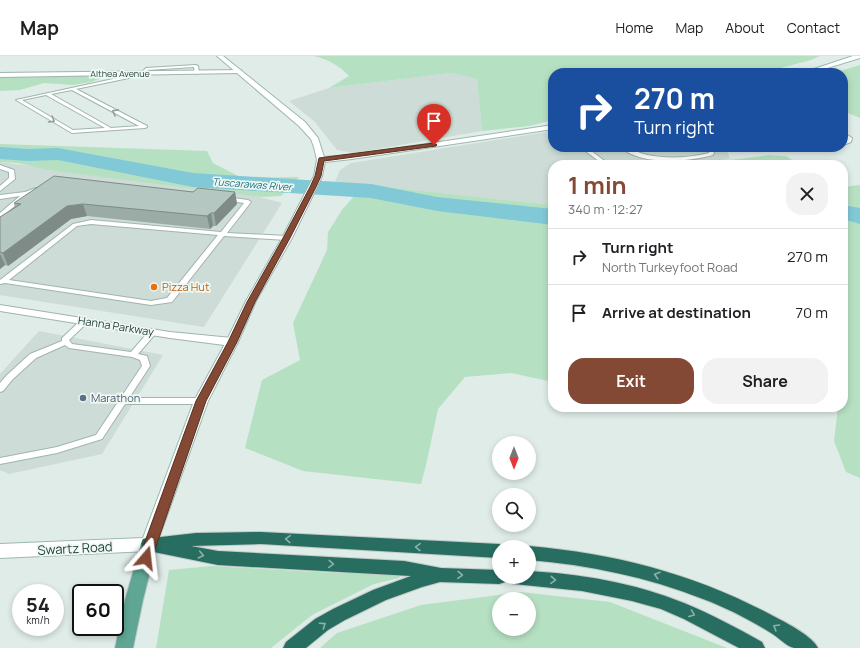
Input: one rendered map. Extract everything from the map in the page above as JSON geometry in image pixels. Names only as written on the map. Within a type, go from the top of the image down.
[{"type":"highway","points":[[149,544],[196,539],[261,538],[492,552]]},
{"type":"highway","points":[[149,544],[218,558],[404,568],[441,575],[492,577]]},
{"type":"highway","points":[[536,554],[593,559],[643,571],[688,585],[724,600],[763,619],[809,648]]},
{"type":"highway","points":[[292,648],[325,623],[378,596],[414,581],[441,575]]},
{"type":"highway","points":[[536,579],[607,587],[650,598],[698,617],[756,648]]},
{"type":"main road","points":[[124,648],[134,600],[149,544]]},
{"type":"street","points":[[149,544],[201,401],[251,302],[318,176],[321,160],[314,138],[302,124],[220,56]]},
{"type":"street","points":[[822,68],[859,56]]},
{"type":"street","name":"Althea Avenue","points":[[0,75],[142,74],[239,71]]},
{"type":"street","points":[[321,160],[352,157],[548,129]]},
{"type":"street","name":"Hanna Parkway","points":[[0,308],[153,332],[232,342]]},
{"type":"street","name":"Swartz Road","points":[[0,551],[149,544]]},
{"type":"lane","points":[[73,89],[145,127],[72,132],[18,100],[142,74]]},
{"type":"lane","points":[[47,94],[110,130]]},
{"type":"lane","points":[[590,152],[600,160]]},
{"type":"lane","points":[[633,152],[639,155],[654,158],[680,159],[707,155],[711,154],[712,152]]},
{"type":"lane","points":[[0,167],[12,171],[12,179],[0,189]]},
{"type":"lane","points":[[0,197],[26,194],[40,189]]},
{"type":"lane","points":[[0,216],[26,194]]},
{"type":"lane","points":[[2,282],[151,303],[169,300],[248,202],[216,198]]},
{"type":"lane","points":[[2,282],[75,225],[91,222],[222,234],[286,238]]},
{"type":"lane","points":[[0,389],[10,377],[33,356],[66,342],[65,340],[85,322]]},
{"type":"lane","points":[[133,355],[153,332]]},
{"type":"lane","points":[[0,461],[57,450],[99,437],[146,366],[144,358],[133,355],[69,346],[66,342]]},
{"type":"lane","points":[[123,401],[201,401]]},
{"type":"shaded area","points":[[451,73],[477,79],[482,131],[354,153],[337,150],[315,122],[289,101],[329,88]]},
{"type":"shaded area","points":[[548,132],[548,152],[728,152],[730,159],[548,160],[548,204],[335,182],[340,170],[351,163]]},
{"type":"shaded area","points":[[0,162],[260,197],[282,203],[204,327],[0,295]]},
{"type":"shaded area","points":[[39,331],[163,355],[102,454],[9,474],[0,470],[0,374]]},
{"type":"green space","points":[[314,56],[820,56],[811,60],[780,68],[548,68],[548,121],[529,126],[482,131],[477,79],[451,73],[329,88],[349,76],[333,63]]},
{"type":"green space","points":[[860,65],[860,118],[848,113],[848,69]]},
{"type":"green space","points":[[0,77],[105,77],[91,82],[73,85],[44,83],[20,90],[0,91]]},
{"type":"green space","points":[[0,144],[207,151],[213,163],[242,178],[299,177],[281,196],[260,197],[48,170],[17,163],[0,162]]},
{"type":"green space","points":[[769,155],[786,156],[792,160],[730,160]]},
{"type":"green space","points":[[357,184],[548,204],[548,381],[511,373],[465,377],[438,409],[421,484],[303,471],[245,448],[262,380],[300,360],[293,323],[327,250],[328,232],[342,210],[356,194]]},
{"type":"green space","points":[[860,185],[860,478],[846,472],[834,441],[837,412],[848,412],[848,186]]},
{"type":"green space","points":[[211,566],[336,573],[403,572],[399,578],[374,584],[312,615],[271,648],[156,648],[169,570]]},
{"type":"green space","points":[[536,594],[610,602],[727,648],[320,648],[337,633],[421,605],[492,596],[492,636],[536,636]]},
{"type":"building","points":[[54,176],[193,192],[198,188],[235,192],[214,213],[207,216],[83,204],[67,206],[3,253],[0,252],[0,217],[21,204],[14,203]]},
{"type":"waterway","name":"Tuscarawas River","points":[[0,153],[28,155],[58,154],[193,180],[371,191],[437,204],[548,216]]},
{"type":"waterway","name":"Tuscarawas River","points":[[848,213],[860,216]]},
{"type":"place","name":"Pizza Hut","points":[[154,287]]},
{"type":"place","name":"Marathon","points":[[83,398]]},
{"type":"route","points":[[146,558],[149,544],[201,401],[251,302],[313,187],[318,176],[321,160],[434,145]]}]
